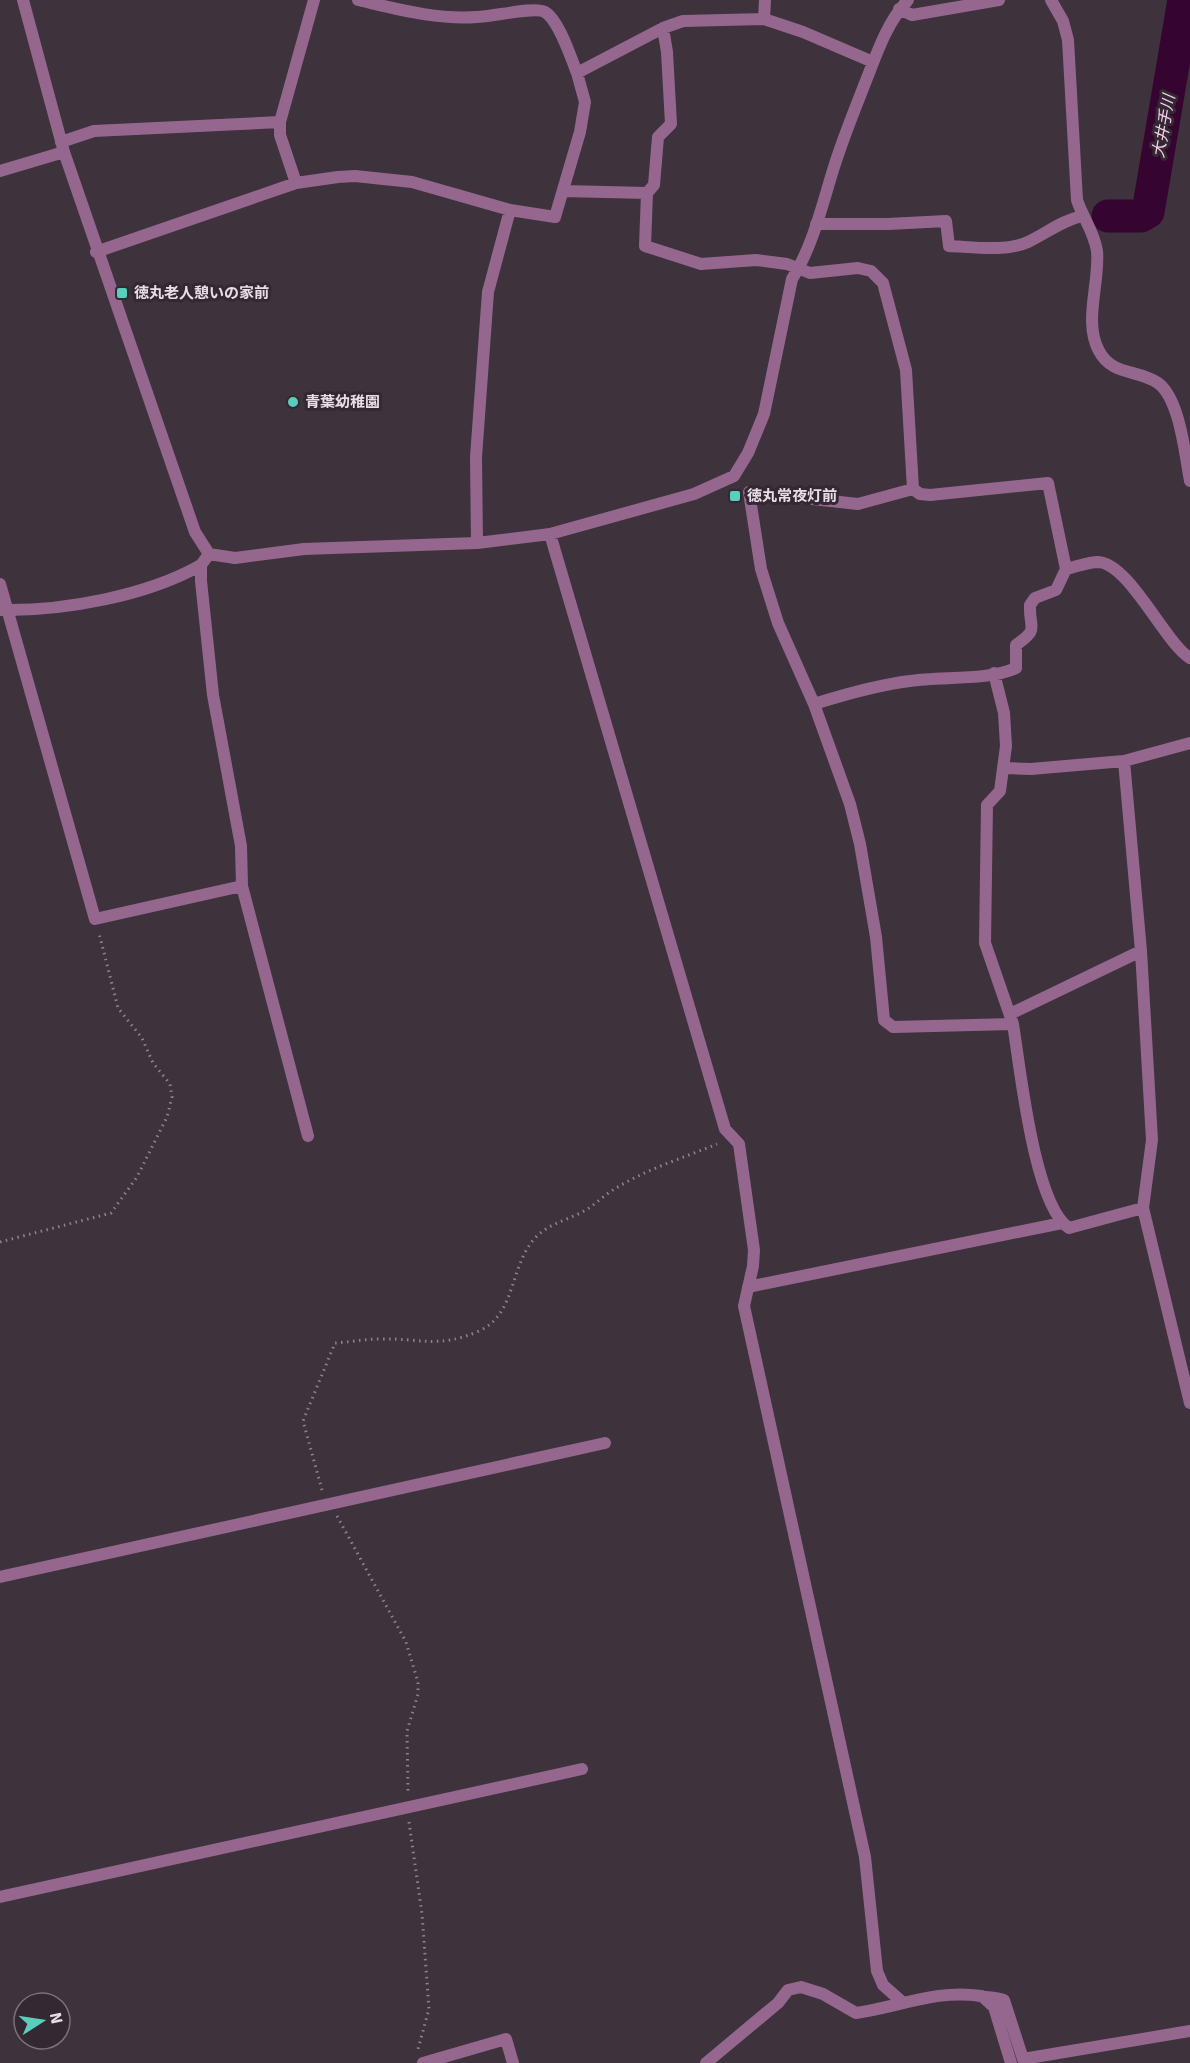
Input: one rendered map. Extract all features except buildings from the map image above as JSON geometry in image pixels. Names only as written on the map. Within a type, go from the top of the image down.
[{"type":"street","points":[[23,0],[63,147],[96,252],[195,532],[209,554],[235,558],[304,549],[477,543],[550,534],[694,494],[734,476],[748,453],[764,414],[792,279],[804,260],[841,144],[873,62],[903,4],[912,15],[999,0]]},
{"type":"street","points":[[296,183],[280,135],[280,122],[314,0]]},
{"type":"street","points":[[96,252],[296,183],[355,176],[412,182],[510,210],[555,217],[580,132],[585,102],[577,73],[549,14],[539,9],[475,18],[442,17],[358,0]]},
{"type":"street","points":[[764,19],[765,0]]},
{"type":"street","points":[[1051,0],[1063,21],[1068,40],[1077,200],[1082,216],[1094,234],[1097,254],[1093,335],[1099,352],[1111,366],[1157,382],[1170,394],[1190,481]]},
{"type":"street","points":[[577,73],[663,27],[682,21],[764,19],[803,32],[873,62]]},
{"type":"street","points":[[663,27],[668,52],[671,124],[658,137],[654,185],[647,193],[645,246],[701,264],[756,260],[787,264],[810,273],[858,268],[871,271],[883,283],[906,370],[913,489]]},
{"type":"street","points":[[0,171],[63,147],[94,131],[280,122]]},
{"type":"street","points":[[563,191],[647,193]]},
{"type":"street","points":[[477,543],[476,457],[488,292],[510,210]]},
{"type":"street","points":[[816,224],[888,224],[946,220],[949,246],[1004,248],[1026,243],[1064,220],[1082,216]]},
{"type":"street","points":[[734,476],[749,492],[761,569],[778,623],[814,704],[850,804],[860,844],[876,937],[884,1020],[892,1027],[1012,1019],[1141,951]]},
{"type":"street","points":[[814,704],[864,689],[911,680],[994,673],[1016,668],[1016,645],[1032,634],[1034,629],[1030,605],[1035,598],[1056,590],[1066,569],[1048,483],[930,495],[920,494],[913,489]]},
{"type":"street","points":[[749,492],[858,504],[913,489]]},
{"type":"street","points":[[550,534],[725,1129],[739,1144],[752,1224],[753,1266],[744,1306],[865,1857],[877,1971],[883,1985],[901,2001]]},
{"type":"street","points":[[4,610],[41,609],[105,598],[167,581],[201,565],[209,554]]},
{"type":"street","points":[[1066,569],[1099,562],[1114,570],[1140,596],[1190,658]]},
{"type":"street","points":[[201,565],[213,694],[241,846],[242,886],[308,1136]]},
{"type":"street","points":[[0,584],[4,610],[95,919],[242,886]]},
{"type":"street","points":[[994,673],[1004,713],[1006,746],[1000,790],[987,805],[985,943],[1012,1019],[1035,1156],[1042,1181],[1062,1223],[1069,1228],[1143,1208]]},
{"type":"street","points":[[1003,768],[1032,769],[1124,761],[1190,743]]},
{"type":"street","points":[[1124,761],[1141,951],[1152,1140],[1143,1208],[1190,1403]]},
{"type":"street","points":[[748,1287],[1062,1223]]},
{"type":"street","points":[[0,1577],[605,1443]]},
{"type":"street","points":[[0,1896],[582,1769]]},
{"type":"street","points":[[706,2063],[778,2003],[788,1990],[801,1987],[823,1994],[856,2013],[879,2010],[901,2001],[938,1995],[971,1993],[995,1996],[1004,2000],[1023,2059],[1190,2031]]},
{"type":"street","points":[[982,1996],[994,2007],[1011,2063]]},
{"type":"street","points":[[420,2057],[506,2039],[513,2063]]},
{"type":"path","points":[[0,1242],[111,1213],[137,1177],[167,1117],[172,1097],[167,1077],[153,1063],[142,1038],[118,1008],[95,919]]},
{"type":"path","points":[[420,2057],[429,2009],[422,1914],[409,1836],[407,1731],[418,1694],[412,1658],[406,1642],[324,1495],[303,1421],[335,1343],[383,1339],[441,1342],[480,1330],[494,1321],[506,1308],[511,1284],[523,1258],[535,1239],[548,1226],[582,1213],[612,1190],[733,1137]]},
{"type":"waterway","name":"大井手川","points":[[1108,216],[1141,216],[1148,212],[1184,0]]},
{"type":"place","name":"徳丸老人憩いの家前","points":[[122,293]]},
{"type":"place","name":"青葉幼稚園","points":[[293,402]]},
{"type":"place","name":"徳丸常夜灯前","points":[[735,496]]}]
